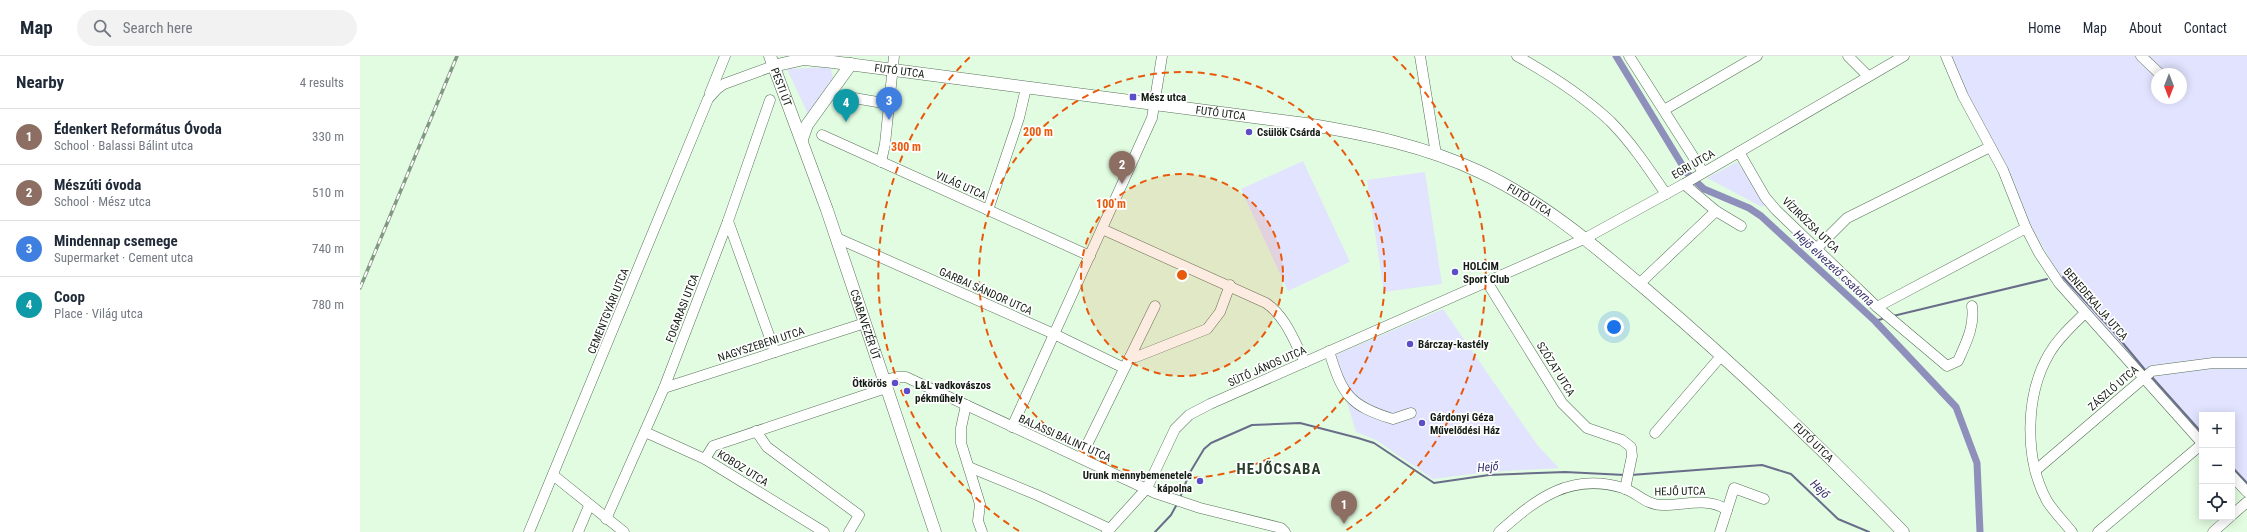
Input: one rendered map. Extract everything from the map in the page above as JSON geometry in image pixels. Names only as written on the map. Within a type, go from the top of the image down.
[{"type":"main road","points":[[818,56],[830,62]]},
{"type":"main road","name":"FUTÓ UTCA","points":[[772,61],[804,59],[851,64],[1352,131],[1408,145],[1436,154],[1481,173],[1513,190],[1562,221],[1722,355],[1815,443],[1903,532]]},
{"type":"main road","name":"PESTI ÚT","points":[[772,61],[794,119]]},
{"type":"main road","points":[[802,139],[807,125],[851,64]]},
{"type":"main road","name":"CSABAVEZÉR ÚT","points":[[794,119],[837,238],[935,532]]},
{"type":"street","name":"CEMENTGYÁRI UTCA","points":[[529,532],[725,56]]},
{"type":"street","points":[[881,162],[885,144],[894,56]]},
{"type":"street","points":[[1012,427],[1152,118],[1162,56]]},
{"type":"street","points":[[1420,56],[1436,154]]},
{"type":"street","points":[[1517,56],[1565,86],[1610,121],[1643,161],[1666,194]]},
{"type":"street","points":[[1629,56],[1664,110],[1701,173]]},
{"type":"street","points":[[1664,110],[1756,56]]},
{"type":"street","points":[[1848,56],[1868,76]]},
{"type":"street","name":"EGRI UTCA","points":[[1487,282],[1584,239],[1684,184],[1904,56]]},
{"type":"street","name":"BENEDEKALJA UTCA","points":[[1946,56],[1990,147],[2003,170],[2026,228],[2039,253],[2059,283],[2199,440]]},
{"type":"street","points":[[2148,58],[2156,68]]},
{"type":"street","name":"CEMENTGYÁRI UTCA","points":[[708,99],[724,84],[772,61]]},
{"type":"street","points":[[988,210],[1019,118],[1026,88]]},
{"type":"street","points":[[854,98],[889,104]]},
{"type":"street","name":"FOGARASI UTCA","points":[[606,520],[664,388],[728,221],[770,100]]},
{"type":"street","name":"VILÁG UTCA","points":[[822,135],[1090,256]]},
{"type":"street","points":[[1817,248],[1847,218],[1990,147]]},
{"type":"street","name":"VÍZIRÓZSA UTCA","points":[[1738,152],[1769,201],[1877,308],[1947,366],[1958,361],[1971,332],[1974,316],[1972,306]]},
{"type":"street","points":[[1684,184],[1716,211],[1741,226]]},
{"type":"street","points":[[1639,284],[1716,211]]},
{"type":"street","points":[[728,221],[775,352]]},
{"type":"street","points":[[1877,308],[2026,228]]},
{"type":"street","points":[[1102,229],[1230,286],[1274,309],[1286,324],[1305,362]]},
{"type":"street","name":"GARBAI SÁNDOR UTCA","points":[[837,238],[1054,334],[1124,368]]},
{"type":"street","name":"SÜTŐ JÁNOS UTCA","points":[[1109,530],[1147,488],[1175,429],[1189,415],[1329,351],[1487,282]]},
{"type":"street","name":"SZÓZAT UTCA","points":[[1487,282],[1562,403],[1587,428],[1622,440],[1631,447],[1632,456],[1627,481]]},
{"type":"street","points":[[1130,357],[1136,357],[1207,329],[1220,312],[1230,286]]},
{"type":"street","points":[[1081,458],[1155,306]]},
{"type":"street","points":[[2072,532],[2048,502],[2036,470],[2031,421],[2036,388],[2049,354],[2059,339],[2085,312]]},
{"type":"street","name":"NAGYSZEBENI UTCA","points":[[664,388],[865,323]]},
{"type":"street","points":[[1329,351],[1344,391],[1363,408],[1394,419],[1411,413]]},
{"type":"street","points":[[1655,433],[1722,355]]},
{"type":"street","name":"ZÁSZLÓ UTCA","points":[[2036,470],[2152,371],[2213,363],[2247,363]]},
{"type":"street","name":"BALASSI BÁLINT UTCA","points":[[705,459],[712,446],[885,384],[896,377],[906,377],[1171,499],[1280,528],[1285,532]]},
{"type":"street","points":[[966,405],[961,428],[961,443],[980,504],[978,521],[982,531]]},
{"type":"street","points":[[756,431],[768,447],[859,515],[849,532]]},
{"type":"street","name":"KOBOZ UTCA","points":[[645,432],[705,459],[824,532]]},
{"type":"street","points":[[2098,532],[2199,446]]},
{"type":"street","points":[[969,467],[1037,495],[1109,530]]},
{"type":"street","points":[[553,475],[577,493],[589,506],[606,520],[624,532]]},
{"type":"street","points":[[2235,479],[2247,492]]},
{"type":"street","name":"HEJŐ UTCA","points":[[1498,532],[1527,507],[1548,493],[1575,484],[1606,484],[1627,481],[1648,503],[1713,503],[1727,510]]},
{"type":"street","points":[[1720,532],[1734,488],[1764,499]]},
{"type":"street","points":[[2235,512],[2247,502]]},
{"type":"street","points":[[578,532],[589,506]]},
{"type":"street","points":[[2213,532],[2226,520]]},
{"type":"shaded area","points":[[1950,56],[2247,56],[2247,490],[2235,476],[2235,412],[2199,412],[2199,436],[2062,280],[2024,214]]},
{"type":"shaded area","points":[[830,67],[833,77],[808,114],[787,69]]},
{"type":"shaded area","points":[[1303,161],[1350,262],[1288,291],[1241,189]]},
{"type":"shaded area","points":[[1737,162],[1766,204],[1762,207],[1707,178]]},
{"type":"shaded area","points":[[1425,172],[1442,284],[1384,292],[1367,180]]},
{"type":"shaded area","points":[[1443,309],[1538,446],[1559,468],[1488,472],[1433,479],[1376,440],[1356,432],[1333,356]]},
{"type":"waterway","name":"Hejő elvezető csatorna","points":[[1616,56],[1687,173],[1704,189],[1749,208],[1761,216],[1875,321],[1956,407],[1977,463],[1980,532]]},
{"type":"waterway","points":[[2063,277],[2112,330],[2146,371]]},
{"type":"waterway","points":[[1893,316],[2047,279]]},
{"type":"waterway","name":"Hejő elvezető csatorna","points":[[1875,321],[1882,319]]},
{"type":"waterway","points":[[2151,376],[2199,430]]},
{"type":"waterway","name":"Hejő","points":[[1180,498],[1189,474],[1204,449],[1211,443],[1252,425],[1300,423],[1374,443],[1434,483],[1489,475],[1565,472],[1625,475]]},
{"type":"waterway","name":"Hejő","points":[[1631,475],[1762,465],[1791,474],[1838,519],[1869,532]]},
{"type":"waterway","points":[[2235,470],[2247,483]]},
{"type":"waterway","name":"Hejő","points":[[1155,532],[1171,515],[1177,504]]},
{"type":"railway","points":[[360,288],[457,56]]},
{"type":"place","name":"Mész utca","points":[[1133,97]]},
{"type":"place","name":"Mindennap csemege","points":[[889,120]]},
{"type":"place","name":"Coop","points":[[846,122]]},
{"type":"place","name":"Csülök Csárda","points":[[1249,132]]},
{"type":"place","name":"Mészúti óvoda","points":[[1122,184]]},
{"type":"place","name":"HOLCIM Sport Club","points":[[1455,272]]},
{"type":"place","name":"Bárczay-kastély","points":[[1410,344]]},
{"type":"place","name":"Ötkörös","points":[[895,383]]},
{"type":"place","name":"L&L vadkovászos pékműhely","points":[[907,391]]},
{"type":"place","name":"Gárdonyi Géza Művelődési Ház","points":[[1422,423]]},
{"type":"place","name":"Urunk mennybemenetele kápolna","points":[[1200,481]]},
{"type":"place","name":"Édenkert Református Óvoda","points":[[1344,524]]},
{"type":"district","name":"HEJŐCSABA","points":[[1279,469]]}]
